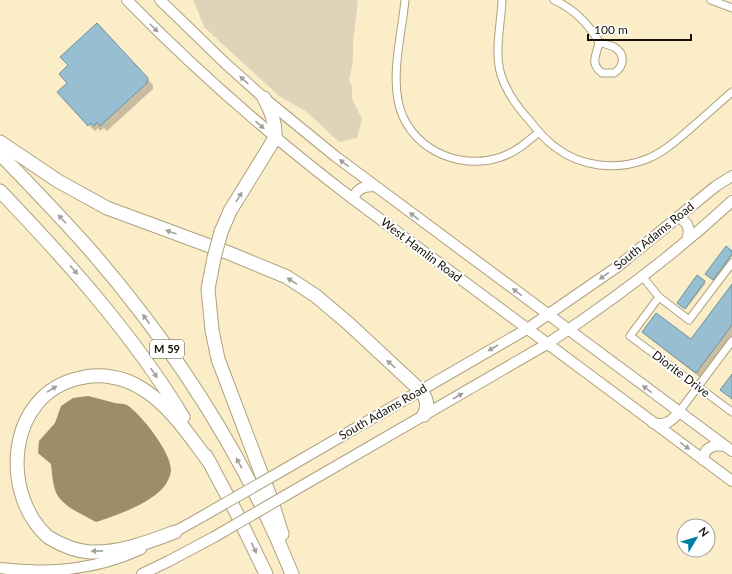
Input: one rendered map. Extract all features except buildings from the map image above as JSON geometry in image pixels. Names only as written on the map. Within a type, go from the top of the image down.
[{"type":"highway","points":[[264,98],[273,117],[276,132],[275,138],[230,211],[221,232],[214,258],[208,294],[212,330],[218,359],[271,499],[294,574]]},
{"type":"highway","points":[[0,142],[52,177],[107,208],[229,253],[287,277],[316,296],[349,324],[420,390],[426,400],[426,410],[424,415]]},
{"type":"highway","name":"M 59","points":[[0,154],[96,256],[174,358],[212,418],[242,470],[294,574]]},
{"type":"highway","name":"M 59","points":[[0,190],[73,268],[111,315],[162,385],[210,464],[236,512],[266,574]]},
{"type":"highway","points":[[6,460],[21,420],[32,405],[45,393],[68,381],[83,377],[100,376],[116,378],[142,388],[170,413],[210,464]]},
{"type":"highway","points":[[11,446],[9,457],[10,475],[18,501],[26,516],[38,529],[60,544],[90,552],[109,551],[134,546],[175,532]]},
{"type":"main road","name":"West Hamlin Road","points":[[127,0],[181,54],[275,138],[352,199],[732,481]]},
{"type":"main road","name":"West Hamlin Road","points":[[160,0],[206,45],[264,98],[334,156],[728,449]]},
{"type":"main road","name":"South Adams Road","points":[[0,568],[41,571],[91,565],[113,560],[136,551],[175,532],[527,329],[616,267],[716,186],[732,176]]},
{"type":"main road","points":[[352,199],[359,189],[368,186],[375,186]]},
{"type":"main road","name":"South Adams Road","points":[[142,574],[214,537],[547,344],[642,276],[732,201]]},
{"type":"main road","points":[[678,217],[684,220],[689,226],[689,235],[687,240]]},
{"type":"main road","points":[[653,423],[666,424],[674,419],[679,412]]},
{"type":"main road","points":[[703,460],[705,452],[709,448],[716,445],[728,449]]},
{"type":"street","points":[[405,0],[396,76],[398,101],[405,120],[411,130],[422,142],[444,156],[464,162],[479,162],[493,160],[508,154],[518,149],[539,132]]},
{"type":"street","points":[[502,0],[498,52],[501,75],[505,85],[514,103],[539,132],[554,147],[578,160],[600,165],[625,166],[648,159],[667,148],[732,92]]},
{"type":"street","points":[[554,0],[580,16],[599,42],[614,47],[620,53],[623,63],[614,73],[602,73],[596,66],[594,58],[599,42]]},
{"type":"street","points":[[711,0],[732,8]]},
{"type":"street","points":[[642,276],[659,297],[689,320],[732,263]]},
{"type":"street","name":"Diorite Drive","points":[[659,297],[630,336],[732,412]]},
{"type":"street","points":[[679,412],[732,341]]},
{"type":"shaded area","points":[[193,0],[358,0],[353,42],[353,61],[349,80],[352,86],[352,99],[362,119],[357,138],[339,142],[307,112],[279,96],[205,28]]},
{"type":"shaded area","points":[[88,396],[115,403],[126,404],[140,416],[161,444],[170,462],[171,470],[166,484],[153,497],[134,508],[96,522],[77,512],[60,499],[54,486],[51,464],[38,453],[39,441],[55,423],[61,406],[73,398]]}]
